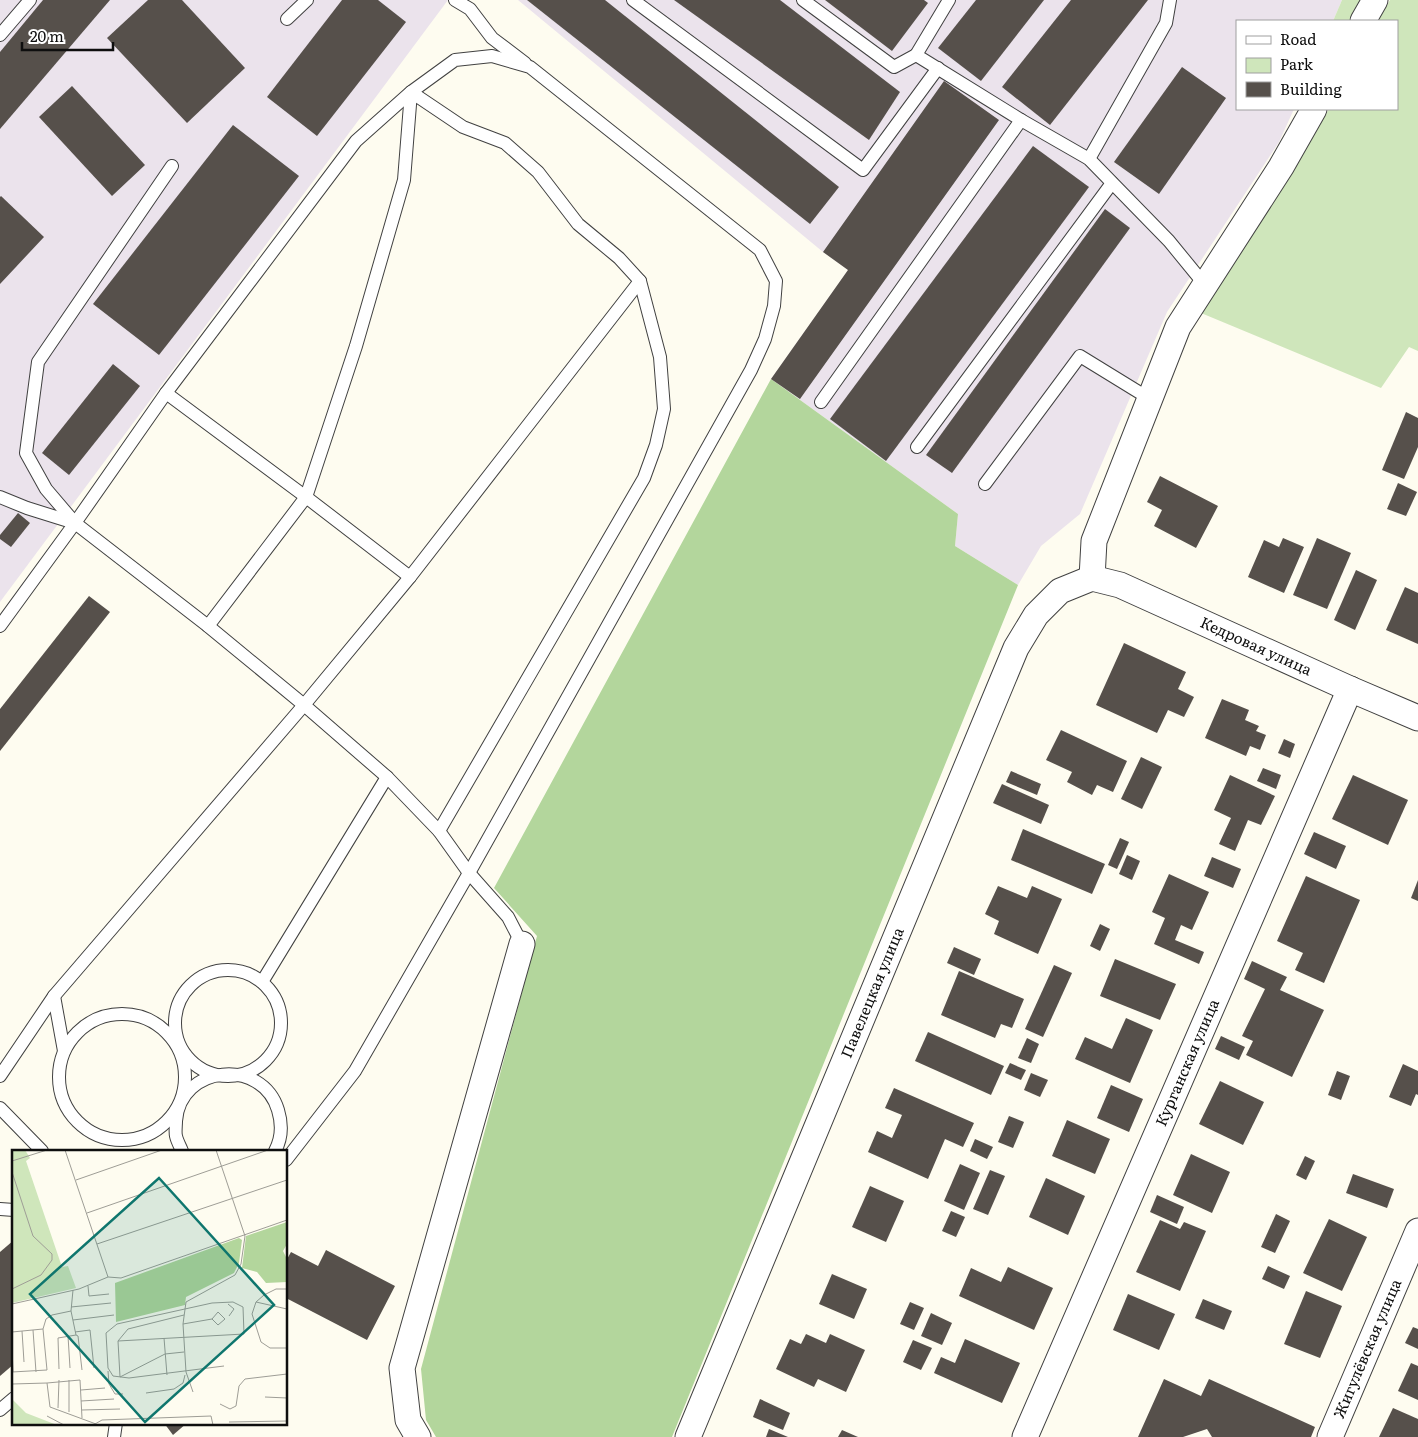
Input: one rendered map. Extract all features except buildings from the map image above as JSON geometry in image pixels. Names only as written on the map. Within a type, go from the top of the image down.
[{"type":"street","points":[[1364,20],[1374,0]]},
{"type":"street","points":[[1092,578],[1094,541],[1178,327],[1281,168],[1313,110]]},
{"type":"street","name":"Кедровая улица","points":[[1092,578],[1120,584],[1418,718]]},
{"type":"street","name":"Павелецкая улица","points":[[688,1437],[1016,648],[1036,615],[1060,591],[1092,578]]},
{"type":"street","name":"Курганская улица","points":[[1026,1437],[1350,689]]},
{"type":"street","points":[[418,1437],[408,1420],[402,1368],[522,944]]},
{"type":"street","name":"Жигулёвская улица","points":[[1330,1437],[1418,1231]]},
{"type":"lane","points":[[0,35],[30,0]]},
{"type":"lane","points":[[287,19],[307,0]]},
{"type":"lane","points":[[288,1158],[355,1071],[469,873],[751,370],[765,339],[774,306],[776,281],[760,250],[492,38],[470,9],[455,0]]},
{"type":"lane","points":[[633,0],[863,170],[938,68]]},
{"type":"lane","points":[[803,0],[894,67],[916,55],[949,0]]},
{"type":"lane","points":[[1088,159],[1166,23],[1170,0]]},
{"type":"lane","points":[[916,55],[1088,159],[1170,241],[1205,285]]},
{"type":"lane","points":[[0,626],[166,393],[356,141],[411,92],[455,60],[492,56],[530,68]]},
{"type":"lane","points":[[208,626],[306,497],[356,346],[404,180],[411,92]]},
{"type":"lane","points":[[411,92],[464,127],[505,143],[538,172],[578,224],[619,258],[640,281],[660,357],[664,409],[656,445],[644,478],[439,830]]},
{"type":"lane","points":[[821,402],[1021,120]]},
{"type":"lane","points":[[172,166],[38,362],[26,453],[46,489],[75,523],[208,626],[388,777],[439,830],[469,873],[508,917],[522,944]]},
{"type":"lane","points":[[917,447],[1112,183]]},
{"type":"lane","points":[[0,1076],[54,996],[304,705],[410,577],[640,281]]},
{"type":"lane","points":[[986,484],[1080,356],[1150,399]]},
{"type":"lane","points":[[166,393],[410,577]]},
{"type":"lane","points":[[0,497],[27,508],[75,523]]},
{"type":"lane","points":[[262,982],[388,777]]},
{"type":"lane","points":[[182,1150],[176,1135],[177,1111],[185,1091],[185,1069],[180,1047],[175,1027],[177,1007],[187,988],[203,975],[223,969],[244,972],[262,982],[273,994],[280,1010],[281,1027],[277,1043],[268,1058],[255,1068],[239,1074],[222,1076],[205,1071],[191,1061],[180,1047],[167,1032],[150,1020],[130,1014],[110,1014],[91,1022],[75,1034],[64,1051],[58,1079],[64,1106],[82,1128],[108,1140],[136,1140],[159,1129],[177,1111],[184,1097],[195,1085],[208,1077],[224,1074],[239,1074],[254,1080],[266,1090],[276,1103],[280,1117],[281,1134],[275,1150]]},
{"type":"lane","points":[[54,996],[64,1051]]},
{"type":"lane","points":[[0,1108],[41,1150]]},
{"type":"lane","points":[[129,1150],[136,1140]]},
{"type":"lane","points":[[288,1150],[299,1144]]},
{"type":"lane","points":[[0,1410],[12,1400]]},
{"type":"lane","points":[[114,1437],[116,1424]]},
{"type":"shaded area","points":[[0,0],[448,0],[0,602]]},
{"type":"shaded area","points":[[518,0],[1342,0],[1333,20],[1236,20],[1236,110],[1294,110],[1279,142],[1167,312],[1080,514],[1041,546],[1018,585],[955,546],[958,514],[771,379],[848,270],[823,252]]},
{"type":"green space","points":[[1342,0],[1362,0],[1350,20],[1333,20]]},
{"type":"green space","points":[[1390,0],[1418,0],[1418,351],[1409,347],[1381,388],[1201,313],[1290,177],[1328,110],[1398,110],[1398,20],[1379,20]]},
{"type":"green space","points":[[771,379],[958,514],[955,546],[1018,585],[672,1437],[436,1437],[426,1420],[421,1369],[537,936],[494,888]]}]
